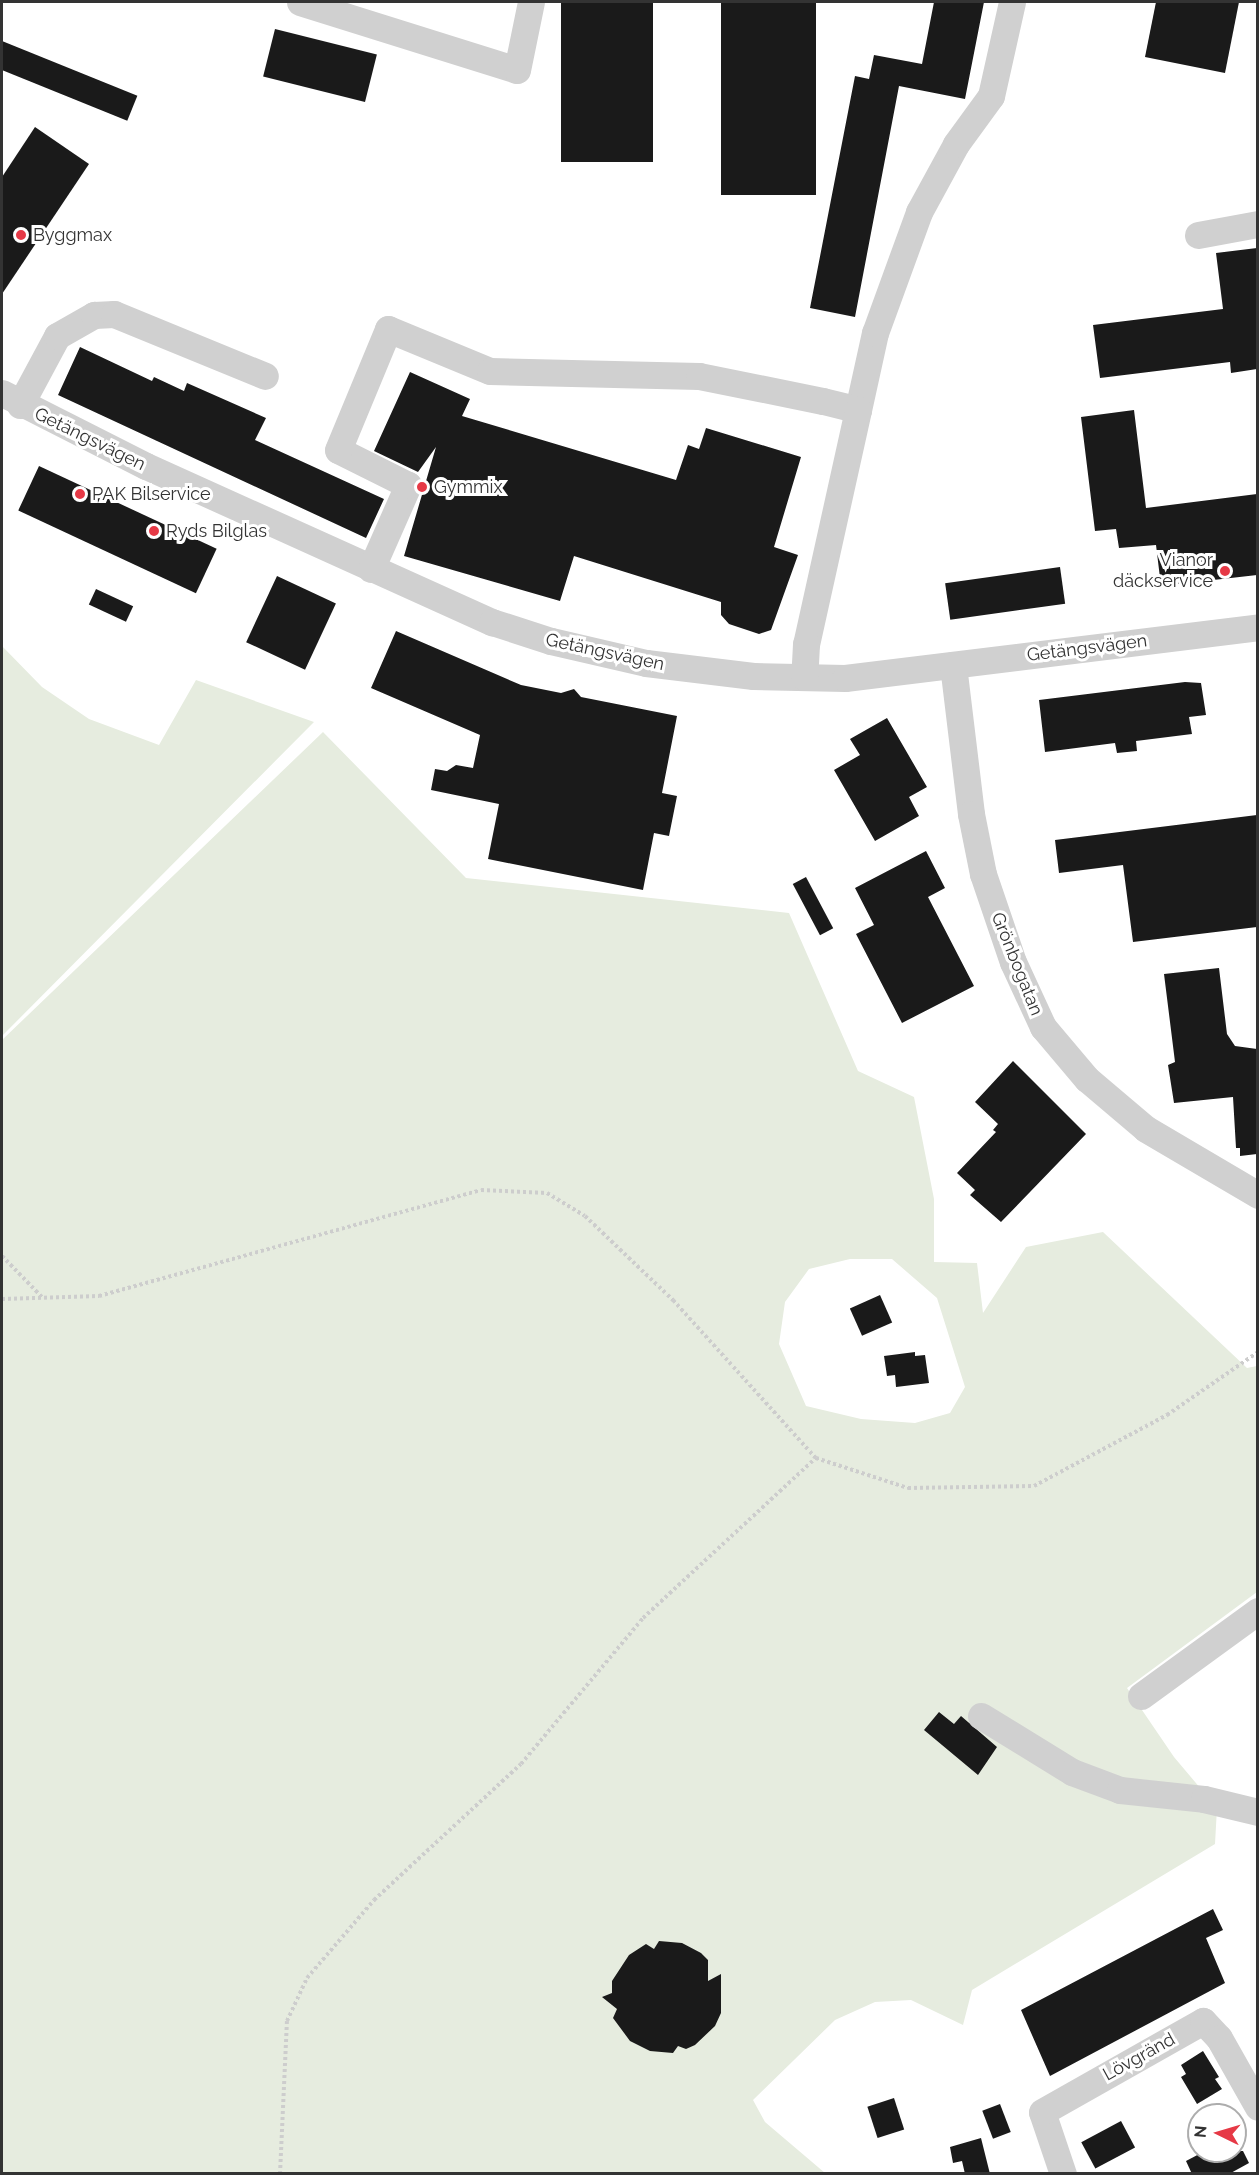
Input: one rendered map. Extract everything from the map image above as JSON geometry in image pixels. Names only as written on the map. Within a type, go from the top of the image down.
[{"type":"street","points":[[300,2],[517,70],[531,2]]},
{"type":"street","points":[[804,677],[806,644],[875,333],[920,212],[956,144],[991,96],[1012,2]]},
{"type":"street","points":[[1198,235],[1257,224]]},
{"type":"street","points":[[11,399],[57,336],[94,315],[114,314],[265,376]]},
{"type":"street","points":[[371,569],[408,485],[338,450],[388,329],[490,372],[699,376],[858,410]]},
{"type":"street","name":"Getängsvägen","points":[[11,399],[371,569],[492,622],[551,641],[646,663],[753,676],[845,678],[1257,627]]},
{"type":"street","name":"Grönbogatan","points":[[953,665],[970,814],[984,874],[1013,962],[1043,1027],[1087,1079],[1146,1130],[1257,1195]]},
{"type":"street","points":[[1141,1696],[1257,1611]]},
{"type":"street","points":[[981,1716],[1072,1772],[1120,1790],[1204,1799],[1251,1817]]},
{"type":"street","name":"Lövgränd","points":[[1063,2174],[1042,2112],[1203,2021],[1219,2038],[1257,2107]]},
{"type":"path","points":[[2,1299],[99,1296],[481,1190],[547,1193],[585,1216],[673,1300],[816,1458],[908,1488],[1034,1486],[1167,1415],[1257,1352]]},
{"type":"path","points":[[2,1256],[43,1297]]},
{"type":"path","points":[[280,2174],[287,2021],[307,1978],[374,1900],[521,1764],[644,1618],[816,1458]]},
{"type":"shaded area","points":[[2,646],[42,687],[89,719],[159,745],[196,680],[314,722],[2,1036]]},
{"type":"shaded area","points":[[323,732],[466,878],[789,913],[858,1071],[914,1097],[934,1199],[934,1262],[977,1263],[983,1313],[1026,1247],[1103,1232],[1247,1368],[1257,1366],[1257,1592],[1127,1688],[1174,1757],[1217,1808],[1215,1844],[972,1990],[963,2025],[911,2000],[875,2002],[835,2020],[753,2100],[765,2122],[825,2173],[2,2174],[2,1040]],"holes":[[[850,1259],[892,1259],[937,1298],[965,1387],[950,1413],[915,1423],[861,1419],[806,1406],[779,1344],[785,1302],[809,1269]]]},
{"type":"building","points":[[561,2],[653,2],[653,162],[561,162]]},
{"type":"building","points":[[721,2],[816,2],[816,195],[721,195]]},
{"type":"building","points":[[934,2],[984,2],[965,99],[899,86],[855,317],[810,308],[855,76],[869,79],[874,55],[922,64]]},
{"type":"building","points":[[1156,2],[1239,2],[1225,73],[1145,57]]},
{"type":"building","points":[[275,29],[377,54],[365,102],[263,77]]},
{"type":"building","points":[[2,41],[137,96],[127,121],[2,70]]},
{"type":"building","name":"Byggmax","points":[[35,127],[89,164],[2,294],[2,177]]},
{"type":"building","points":[[1257,248],[1257,369],[1231,373],[1230,362],[1100,378],[1093,325],[1223,309],[1216,253]]},
{"type":"building","points":[[80,347],[152,381],[154,377],[184,391],[187,383],[266,418],[255,440],[384,499],[366,538],[58,395]]},
{"type":"building","points":[[410,372],[470,399],[462,416],[676,480],[688,445],[699,449],[706,428],[801,457],[774,547],[798,555],[771,630],[759,634],[729,624],[721,615],[721,602],[574,556],[560,601],[404,556],[436,447],[418,472],[374,451]]},
{"type":"building","points":[[1134,410],[1146,508],[1257,494],[1257,575],[1161,586],[1156,545],[1119,548],[1116,529],[1095,531],[1081,417]]},
{"type":"building","points":[[39,466],[217,549],[196,593],[18,510]]},
{"type":"building","points":[[1060,567],[1065,604],[950,620],[945,583]]},
{"type":"building","points":[[277,576],[336,603],[305,670],[246,642]]},
{"type":"building","points":[[96,589],[133,606],[126,622],[89,604]]},
{"type":"building","points":[[396,631],[521,685],[561,693],[574,689],[581,697],[677,716],[662,793],[677,796],[669,836],[654,833],[643,890],[488,859],[499,804],[431,790],[435,769],[447,771],[456,765],[473,768],[480,735],[371,688]]},
{"type":"building","points":[[1185,682],[1201,683],[1206,715],[1189,717],[1192,734],[1136,741],[1137,751],[1117,753],[1115,743],[1045,752],[1039,700]]},
{"type":"building","points":[[887,718],[927,787],[909,797],[919,816],[875,841],[834,770],[860,755],[850,739]]},
{"type":"building","points":[[1257,815],[1257,927],[1133,942],[1123,865],[1059,873],[1055,840]]},
{"type":"building","points":[[926,851],[945,888],[928,897],[974,986],[902,1023],[856,934],[874,925],[855,888]]},
{"type":"building","points":[[806,877],[833,928],[820,935],[793,884]]},
{"type":"building","points":[[1219,968],[1227,1034],[1235,1046],[1257,1049],[1257,1154],[1240,1156],[1240,1148],[1236,1148],[1233,1097],[1174,1103],[1168,1065],[1175,1062],[1164,974]]},
{"type":"building","points":[[1013,1061],[1086,1134],[1001,1222],[970,1195],[975,1190],[957,1173],[996,1132],[993,1130],[998,1124],[975,1102]]},
{"type":"building","points":[[880,1295],[892,1322],[862,1336],[850,1308]]},
{"type":"building","points":[[915,1352],[915,1356],[925,1355],[929,1383],[896,1387],[895,1375],[887,1376],[884,1356]]},
{"type":"building","points":[[939,1712],[954,1724],[961,1716],[997,1747],[978,1775],[924,1730]]},
{"type":"building","points":[[1213,1909],[1223,1930],[1206,1938],[1225,1983],[1050,2076],[1021,2010]]},
{"type":"building","points":[[659,1941],[682,1943],[701,1953],[708,1960],[708,1981],[721,1974],[721,2013],[715,2026],[695,2045],[686,2049],[678,2046],[673,2053],[650,2051],[630,2041],[613,2018],[617,2009],[602,1997],[612,1993],[612,1981],[629,1955],[646,1944],[654,1949]]},
{"type":"building","points":[[1203,2051],[1219,2077],[1215,2079],[1222,2089],[1196,2103],[1181,2077],[1186,2074],[1181,2065]]},
{"type":"building","points":[[894,2098],[904,2129],[878,2138],[867,2107]]},
{"type":"building","points":[[1000,2104],[1011,2132],[993,2139],[982,2111]]},
{"type":"building","points":[[1121,2121],[1135,2147],[1095,2169],[1081,2142]]},
{"type":"building","points":[[981,2138],[990,2174],[965,2174],[962,2161],[953,2163],[950,2147]]},
{"type":"building","points":[[1247,2159],[1249,2163],[1229,2174],[1192,2174],[1186,2161],[1187,2163],[1247,2163]]},
{"type":"place","name":"Byggmax","points":[[21,235]]},
{"type":"place","name":"Gymmix","points":[[422,487]]},
{"type":"place","name":"PAK Bilservice","points":[[80,494]]},
{"type":"place","name":"Ryds Bilglas","points":[[154,531]]},
{"type":"place","name":"Vianor däckservice","points":[[1225,571]]}]
